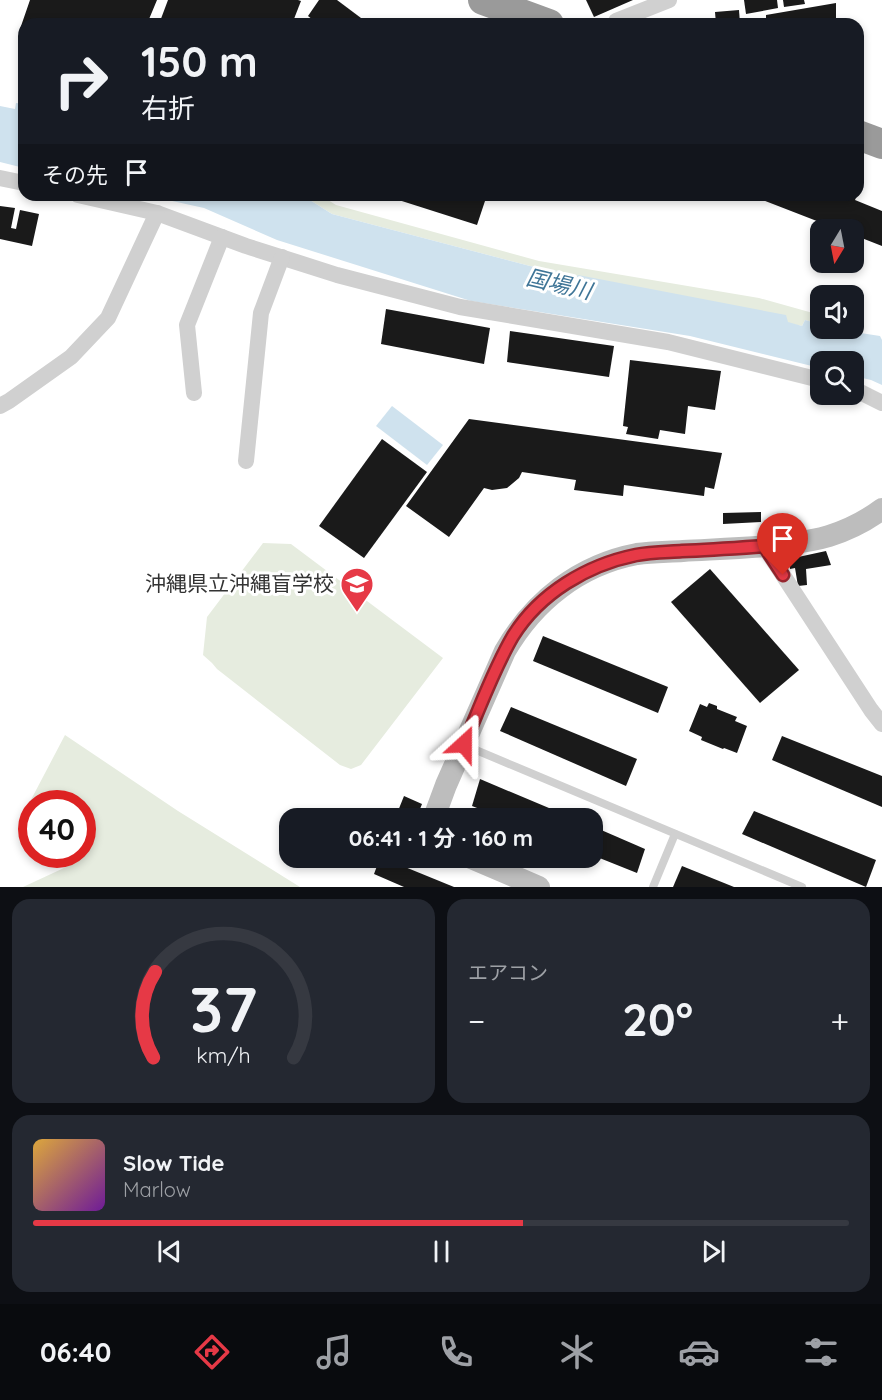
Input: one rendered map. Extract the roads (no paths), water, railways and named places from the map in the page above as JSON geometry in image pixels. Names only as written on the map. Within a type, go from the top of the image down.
[{"type":"highway","points":[[490,1],[534,18]]},
{"type":"highway","points":[[864,137],[882,144]]},
{"type":"street","points":[[624,18],[669,0]]},
{"type":"street","points":[[0,178],[18,182]]},
{"type":"street","points":[[104,201],[157,213],[337,275],[460,307],[668,342],[810,378]]},
{"type":"street","points":[[0,406],[71,357],[108,318],[157,213]]},
{"type":"street","points":[[194,393],[187,325],[222,237]]},
{"type":"street","points":[[246,461],[261,313],[282,257]]},
{"type":"street","points":[[864,394],[882,403]]},
{"type":"street","points":[[438,808],[501,659],[515,634],[544,600],[567,582],[595,568],[638,554],[810,541],[849,529],[869,519],[882,509]]},
{"type":"street","points":[[764,546],[882,724]]},
{"type":"street","points":[[494,868],[539,887]]},
{"type":"lane","points":[[464,744],[801,887]]},
{"type":"lane","points":[[653,887],[675,834]]},
{"type":"water","points":[[16,103],[18,103],[18,166],[0,162],[0,106],[15,109]]},
{"type":"water","name":"国場川","points":[[172,201],[311,201],[332,214],[557,271],[559,277],[573,280],[578,275],[786,315],[788,322],[802,326],[805,320],[810,321],[810,339],[864,339],[864,334],[880,336],[882,340],[882,385],[864,378],[864,351],[810,351],[810,366],[690,336],[471,301],[277,240],[204,208]]},
{"type":"water","points":[[392,406],[443,445],[427,465],[376,426]]},
{"type":"place","name":"沖縄県立沖縄盲学校","points":[[357,613]]}]
